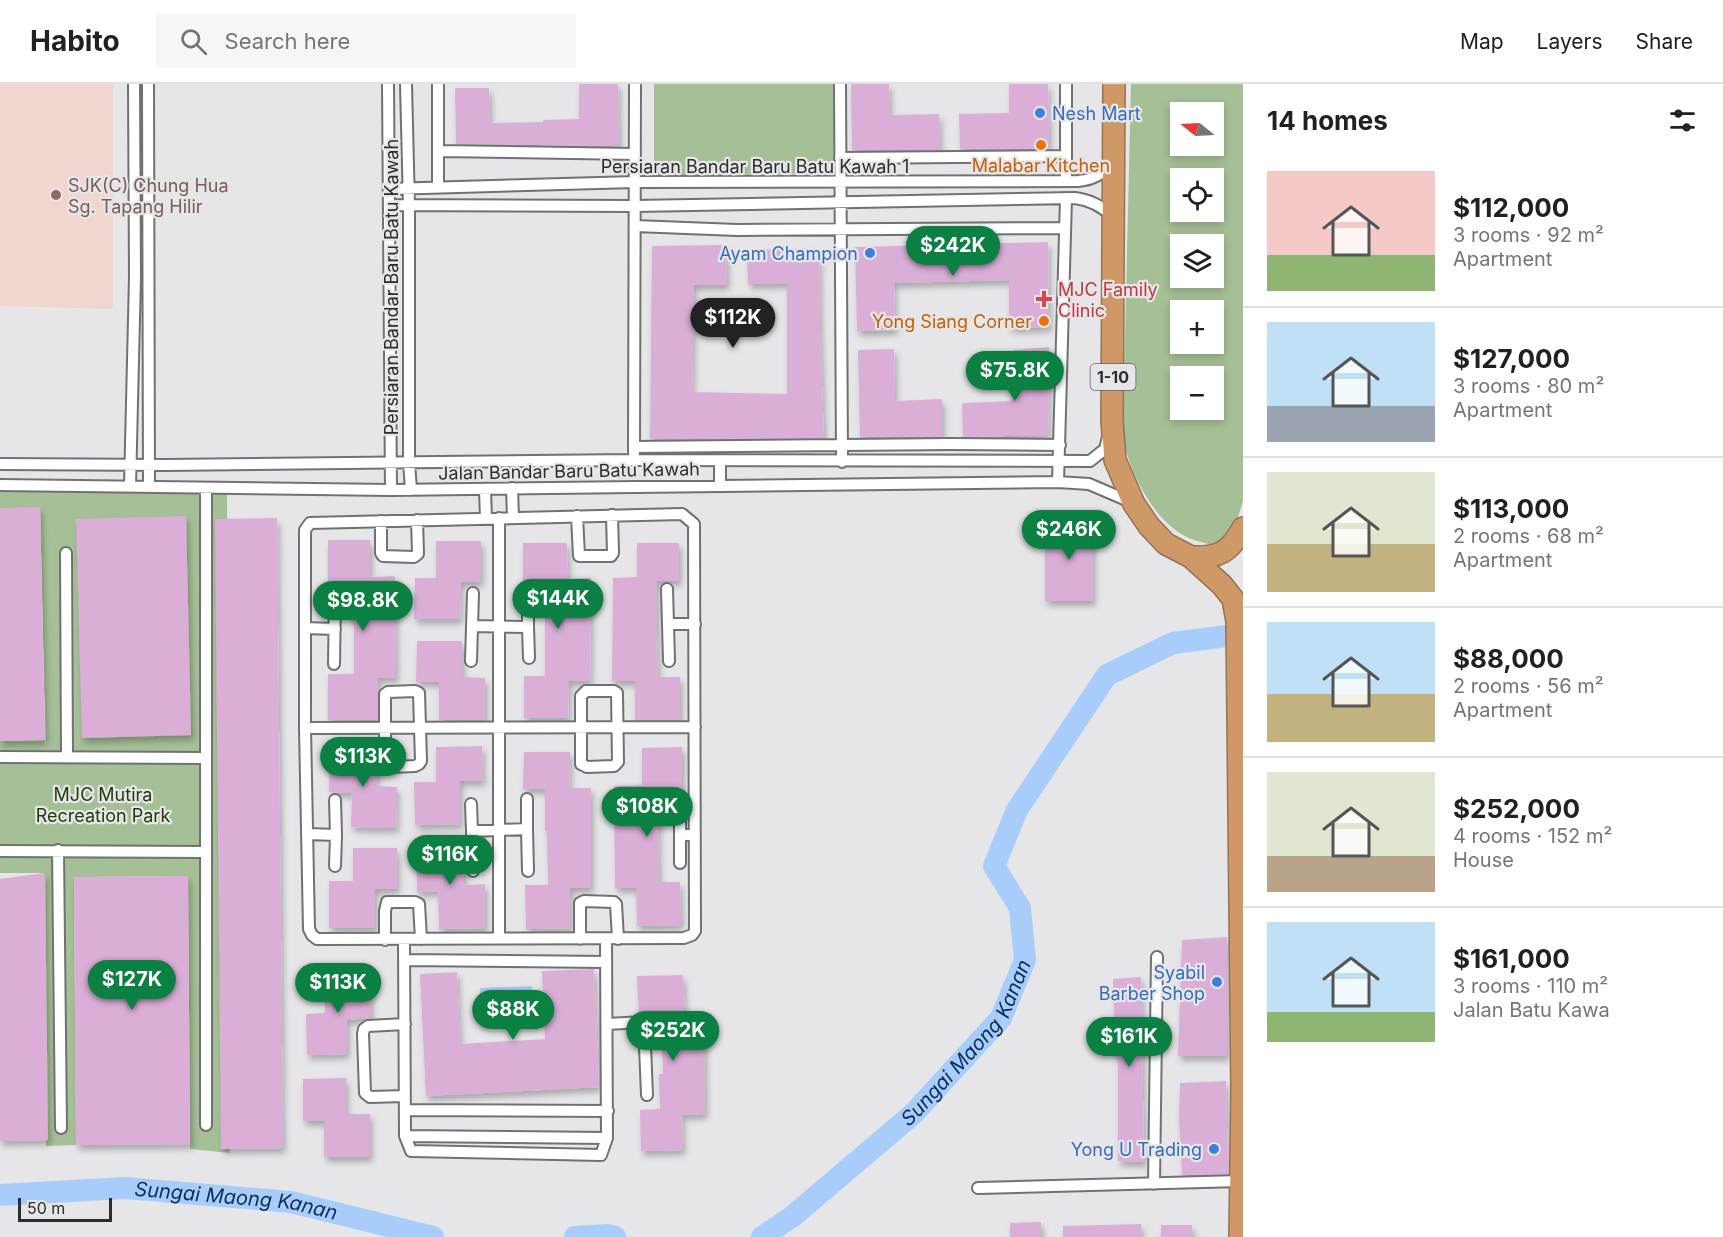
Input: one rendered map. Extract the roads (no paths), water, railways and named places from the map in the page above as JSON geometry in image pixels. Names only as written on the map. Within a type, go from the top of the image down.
[{"type":"highway","name":"1-10","points":[[1114,84],[1112,421],[1115,460],[1134,504],[1149,526],[1167,544],[1191,557],[1233,599],[1237,621],[1242,1092],[1240,1237]]},
{"type":"highway","points":[[1191,557],[1209,558],[1224,552],[1236,541],[1243,528]]},
{"type":"street","points":[[130,486],[135,277],[134,84]]},
{"type":"street","points":[[148,84],[149,486]]},
{"type":"street","name":"Persiaran Bandar Baru Batu Kawah","points":[[388,84],[391,490]]},
{"type":"street","name":"Persiaran Bandar Baru Batu Kawah","points":[[406,84],[411,490]]},
{"type":"street","points":[[438,84],[438,186]]},
{"type":"street","points":[[634,460],[635,84]]},
{"type":"street","points":[[840,84],[842,462]]},
{"type":"street","points":[[1066,84],[1066,181]]},
{"type":"street","points":[[438,151],[635,154]]},
{"type":"street","points":[[840,158],[1066,156]]},
{"type":"street","name":"Persiaran Bandar Baru Batu Kawah 1","points":[[389,189],[635,182],[1066,181],[1090,180],[1115,161]]},
{"type":"street","points":[[1058,482],[1066,198]]},
{"type":"street","name":"Persiaran Bandar Baru Batu Kawah 1","points":[[389,205],[635,206],[1066,198],[1087,200],[1103,207],[1114,217]]},
{"type":"street","points":[[635,226],[737,230],[1065,228]]},
{"type":"street","name":"Jalan Bandar Baru Batu Kawah","points":[[0,465],[634,460],[1090,461],[1105,449],[1112,421]]},
{"type":"street","points":[[634,447],[1060,445]]},
{"type":"street","points":[[720,461],[720,485]]},
{"type":"street","name":"Jalan Bandar Baru Batu Kawah","points":[[0,485],[411,490],[1058,482],[1089,484],[1134,504]]},
{"type":"street","points":[[206,488],[204,852],[206,1125]]},
{"type":"street","points":[[512,488],[513,518]]},
{"type":"street","points":[[485,489],[486,519]]},
{"type":"street","points":[[682,514],[694,524],[695,931],[684,938],[317,939],[309,929],[305,728],[305,530],[310,523],[513,518],[682,514]]},
{"type":"street","points":[[578,516],[579,556],[611,556],[613,553],[612,515]]},
{"type":"street","points":[[499,518],[499,938]]},
{"type":"street","points":[[381,521],[381,553],[383,556],[414,557],[418,554],[417,520]]},
{"type":"street","points":[[66,552],[67,757]]},
{"type":"street","points":[[667,589],[669,661]]},
{"type":"street","points":[[471,661],[473,593]]},
{"type":"street","points":[[334,664],[335,596]]},
{"type":"street","points":[[528,601],[530,658]]},
{"type":"street","points":[[668,624],[695,624]]},
{"type":"street","points":[[472,626],[528,627]]},
{"type":"street","points":[[305,628],[335,629]]},
{"type":"street","points":[[415,690],[419,693],[420,728],[419,764],[390,767],[385,762],[385,694],[415,690]]},
{"type":"street","points":[[586,691],[614,691],[617,693],[618,728],[617,765],[587,767],[581,764],[581,696],[586,691]]},
{"type":"street","points":[[305,728],[695,727]]},
{"type":"street","points":[[0,757],[206,758]]},
{"type":"street","points":[[527,799],[528,871]]},
{"type":"street","points":[[335,800],[335,866]]},
{"type":"street","points":[[471,804],[473,871]]},
{"type":"street","points":[[680,812],[680,863]]},
{"type":"street","points":[[472,831],[527,829]]},
{"type":"street","points":[[307,834],[336,835]]},
{"type":"street","points":[[680,835],[695,835]]},
{"type":"street","points":[[58,850],[61,1128]]},
{"type":"street","points":[[0,851],[204,852]]},
{"type":"street","points":[[580,939],[579,907],[584,901],[614,902],[616,904],[618,939]]},
{"type":"street","points":[[385,940],[387,902],[419,904],[422,939]]},
{"type":"street","points":[[404,940],[405,1136],[411,1151],[601,1155],[607,1138],[608,1111],[606,939]]},
{"type":"street","points":[[1154,1184],[1157,957]]},
{"type":"street","points":[[405,960],[606,962]]},
{"type":"street","points":[[607,1024],[644,1022],[647,1095]]},
{"type":"street","points":[[405,1024],[368,1026],[364,1029],[363,1034],[365,1093],[370,1097],[405,1096]]},
{"type":"street","points":[[405,1110],[608,1111]]},
{"type":"street","points":[[405,1136],[607,1138]]},
{"type":"street","points":[[978,1188],[1241,1180]]},
{"type":"water","points":[[532,986],[532,1020],[481,1021],[480,988]]},
{"type":"waterway","name":"Sungai Maong Kanan","points":[[762,1237],[793,1216],[913,1114],[1001,1018],[1025,960],[1020,908],[994,866],[1017,810],[1107,675],[1173,643],[1243,634]]},
{"type":"waterway","name":"Sungai Maong Kanan","points":[[0,1195],[125,1188],[291,1202],[433,1237]]},
{"type":"waterway","name":"Sungai Maong Kanan","points":[[575,1237],[607,1235],[615,1237]]},
{"type":"place","name":"Nesh Mart","points":[[1040,113]]},
{"type":"place","name":"Malabar Kitchen","points":[[1041,145]]},
{"type":"place","name":"SJK(C) Chung Hua Sg. Tapang Hilir","points":[[56,195]]},
{"type":"place","name":"Ayam Champion","points":[[870,253]]},
{"type":"place","name":"MJC Family Clinic","points":[[1044,299]]},
{"type":"place","name":"Yong Siang Corner","points":[[1044,321]]},
{"type":"place","name":"Syabil Barber Shop","points":[[1217,982]]},
{"type":"place","name":"Yong U Trading","points":[[1214,1149]]},
{"type":"park label","name":"MJC Mutira Recreation Park","points":[[103,804]]}]
